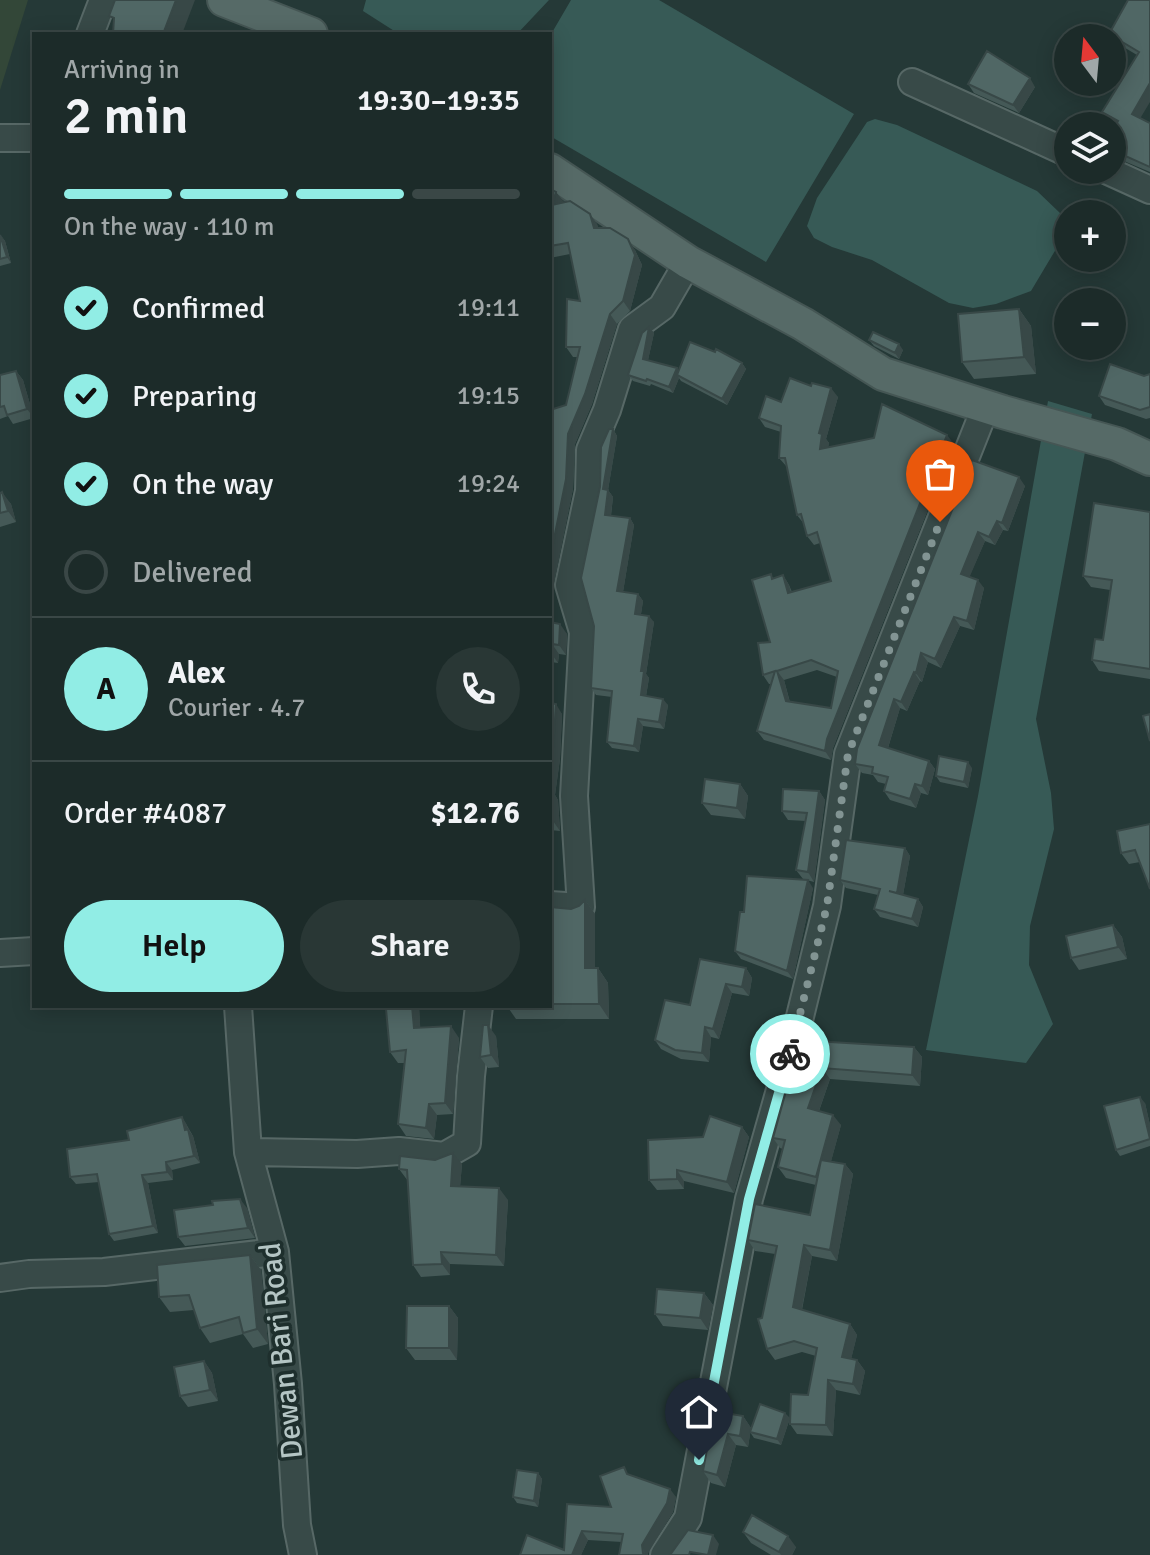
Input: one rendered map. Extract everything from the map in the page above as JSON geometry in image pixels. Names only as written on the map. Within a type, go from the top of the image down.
[{"type":"main road","points":[[224,0],[306,32]]},
{"type":"main road","points":[[552,171],[688,262],[803,324],[883,374],[1117,444],[1150,459]]},
{"type":"street","points":[[91,32],[103,0]]},
{"type":"street","points":[[912,82],[1054,147]]},
{"type":"street","points":[[0,138],[32,138]]},
{"type":"street","points":[[1126,179],[1150,190]]},
{"type":"street","points":[[552,905],[581,907],[574,796],[583,632],[569,585],[589,491],[590,450],[611,398],[632,329],[662,307],[688,262]]},
{"type":"street","points":[[664,1555],[688,1518],[749,1199],[795,1037],[827,906],[848,754],[994,409]]},
{"type":"street","points":[[0,953],[32,951]]},
{"type":"street","name":"Dewan Bari Road","points":[[238,1008],[248,1152],[275,1252],[297,1525],[303,1555]]},
{"type":"street","points":[[248,1152],[357,1154],[399,1151],[444,1156],[467,1143],[479,1008]]},
{"type":"street","points":[[0,1278],[104,1272],[275,1252]]},
{"type":"shaded area","points":[[0,0],[28,0],[0,90]]},
{"type":"shaded area","points":[[366,0],[549,0],[519,32],[396,32],[363,11]]},
{"type":"shaded area","points":[[571,0],[659,0],[854,114],[766,262],[552,137],[552,33]]},
{"type":"shaded area","points":[[875,119],[897,125],[1037,191],[1054,207],[1054,252],[1031,291],[996,304],[973,308],[949,303],[872,260],[814,238],[807,226],[817,198],[867,122]]},
{"type":"shaded area","points":[[1048,401],[1092,414],[1036,719],[1051,793],[1054,829],[1030,926],[1029,965],[1053,1024],[1026,1063],[926,1050],[978,796]]},
{"type":"building","points":[[115,0],[176,0],[164,32],[113,32],[114,18],[109,16]]},
{"type":"building","points":[[1128,0],[1150,0],[1150,83],[1132,114],[1150,123],[1150,167],[1126,156],[1126,112],[1102,112],[1112,96],[1126,96],[1126,73],[1139,52],[1126,44],[1126,24],[1115,24]]},
{"type":"building","points":[[987,51],[1030,78],[1013,105],[968,84]]},
{"type":"building","points":[[570,201],[590,214],[594,228],[610,228],[628,239],[635,255],[623,301],[610,314],[585,394],[568,434],[566,479],[552,549],[552,409],[566,405],[580,347],[566,347],[567,299],[580,301],[568,243],[552,246],[552,205]]},
{"type":"building","points":[[0,235],[7,257],[0,259]]},
{"type":"building","points":[[1019,309],[1024,357],[962,362],[958,314]]},
{"type":"building","points":[[649,327],[643,359],[677,368],[669,387],[628,375],[642,333]]},
{"type":"building","points":[[873,332],[899,344],[895,353],[869,340]]},
{"type":"building","points":[[690,342],[715,352],[716,349],[742,363],[722,399],[677,375]]},
{"type":"building","points":[[1110,364],[1144,376],[1150,374],[1150,407],[1140,410],[1099,396]]},
{"type":"building","points":[[16,371],[27,409],[7,415],[4,406],[0,407],[0,375]]},
{"type":"building","points":[[790,378],[811,386],[812,383],[831,388],[819,433],[822,434],[820,449],[874,438],[882,404],[947,435],[827,739],[825,751],[757,731],[775,671],[763,675],[758,643],[770,642],[752,580],[771,574],[772,579],[783,575],[788,593],[831,581],[817,532],[807,536],[801,514],[797,515],[785,458],[779,458],[781,426],[759,418],[766,396],[781,402]],"holes":[[[811,660],[838,671],[831,708],[786,701],[777,671]]]},
{"type":"building","points":[[609,429],[613,429],[603,489],[608,490],[605,515],[630,518],[617,591],[638,594],[635,614],[649,616],[641,671],[644,671],[641,695],[663,699],[659,722],[638,719],[634,746],[607,742],[612,691],[591,688],[594,626],[581,578],[600,487],[601,447]]},
{"type":"building","points":[[972,460],[1019,477],[1002,523],[997,521],[989,537],[978,532],[961,574],[978,580],[967,621],[954,617],[935,659],[921,653],[916,673],[901,702],[894,699],[879,745],[929,761],[922,786],[915,784],[910,799],[884,791],[888,777],[872,773],[873,767],[855,764],[857,749]]},
{"type":"building","points":[[0,493],[8,511],[0,513]]},
{"type":"building","points":[[1094,503],[1150,512],[1150,669],[1092,660],[1095,639],[1103,640],[1112,580],[1083,576]]},
{"type":"building","points":[[552,622],[560,624],[559,645],[552,644]]},
{"type":"building","points":[[552,703],[556,704],[552,756]]},
{"type":"building","points":[[1150,714],[1150,741],[1143,716]]},
{"type":"building","points":[[939,756],[968,762],[964,782],[936,776]]},
{"type":"building","points":[[705,779],[740,784],[737,808],[702,803]]},
{"type":"building","points":[[783,789],[819,791],[808,872],[796,870],[807,813],[782,811]]},
{"type":"building","points":[[1150,824],[1150,889],[1135,850],[1121,853],[1117,831]]},
{"type":"building","points":[[846,840],[905,848],[897,893],[889,891],[918,899],[912,919],[874,909],[880,889],[840,880]]},
{"type":"building","points":[[747,876],[808,880],[787,971],[735,951],[740,912],[744,912]]},
{"type":"building","points":[[585,900],[585,968],[598,968],[599,1004],[552,1004],[552,907],[571,909]]},
{"type":"building","points":[[1113,925],[1118,947],[1071,958],[1066,936]]},
{"type":"building","points":[[700,959],[746,968],[742,987],[726,984],[713,1029],[705,1027],[702,1053],[675,1050],[655,1040],[665,1000],[690,1005]]},
{"type":"building","points":[[412,1008],[414,1028],[451,1026],[445,1103],[429,1104],[426,1128],[398,1124],[406,1050],[390,1052],[386,1009]]},
{"type":"building","points":[[483,1025],[488,1025],[491,1055],[480,1057]]},
{"type":"building","points":[[802,1033],[830,1042],[914,1047],[912,1075],[822,1068],[808,1108],[833,1115],[816,1177],[778,1167],[785,1140],[773,1138]]},
{"type":"building","points":[[1140,1097],[1150,1139],[1116,1150],[1104,1106]]},
{"type":"building","points":[[710,1116],[742,1127],[727,1182],[677,1170],[677,1179],[649,1180],[648,1140],[703,1137]]},
{"type":"building","points":[[182,1117],[194,1156],[166,1162],[167,1172],[142,1175],[153,1226],[109,1234],[97,1174],[70,1177],[67,1149],[129,1140],[127,1131]]},
{"type":"building","points":[[453,1153],[451,1186],[499,1188],[496,1255],[441,1252],[442,1264],[413,1265],[407,1170],[399,1169],[400,1156],[435,1160]]},
{"type":"building","points":[[821,1160],[845,1164],[830,1250],[804,1245],[793,1307],[850,1324],[842,1357],[857,1360],[853,1384],[828,1380],[826,1425],[790,1424],[791,1394],[808,1395],[817,1348],[794,1341],[767,1349],[758,1319],[762,1318],[777,1246],[748,1240],[755,1204],[810,1215]]},
{"type":"building","points":[[240,1199],[248,1228],[178,1237],[174,1210],[213,1205],[212,1201]]},
{"type":"building","points":[[250,1255],[257,1329],[243,1333],[239,1317],[200,1328],[189,1295],[159,1297],[157,1265]]},
{"type":"building","points":[[657,1289],[704,1293],[700,1318],[655,1314]]},
{"type":"building","points":[[407,1306],[449,1306],[449,1348],[406,1348]]},
{"type":"building","points":[[204,1361],[210,1390],[180,1396],[174,1367]]},
{"type":"building","points":[[760,1404],[785,1413],[777,1439],[750,1432]]},
{"type":"building","points":[[714,1411],[743,1416],[740,1436],[728,1434],[717,1475],[703,1471]]},
{"type":"building","points":[[624,1467],[627,1474],[670,1489],[667,1503],[642,1545],[645,1555],[619,1555],[623,1534],[582,1531],[572,1555],[520,1555],[527,1535],[564,1550],[567,1504],[611,1507],[600,1476]]},
{"type":"building","points":[[517,1470],[538,1473],[534,1501],[513,1497]]},
{"type":"building","points":[[752,1515],[788,1536],[779,1552],[743,1532]]},
{"type":"building","points":[[688,1530],[713,1535],[708,1555],[690,1552],[689,1555],[670,1555]]},
{"type":"way so far","points":[[790,1054],[827,906],[848,754],[940,522]]},
{"type":"route","points":[[699,1460],[749,1199],[790,1054]]}]
